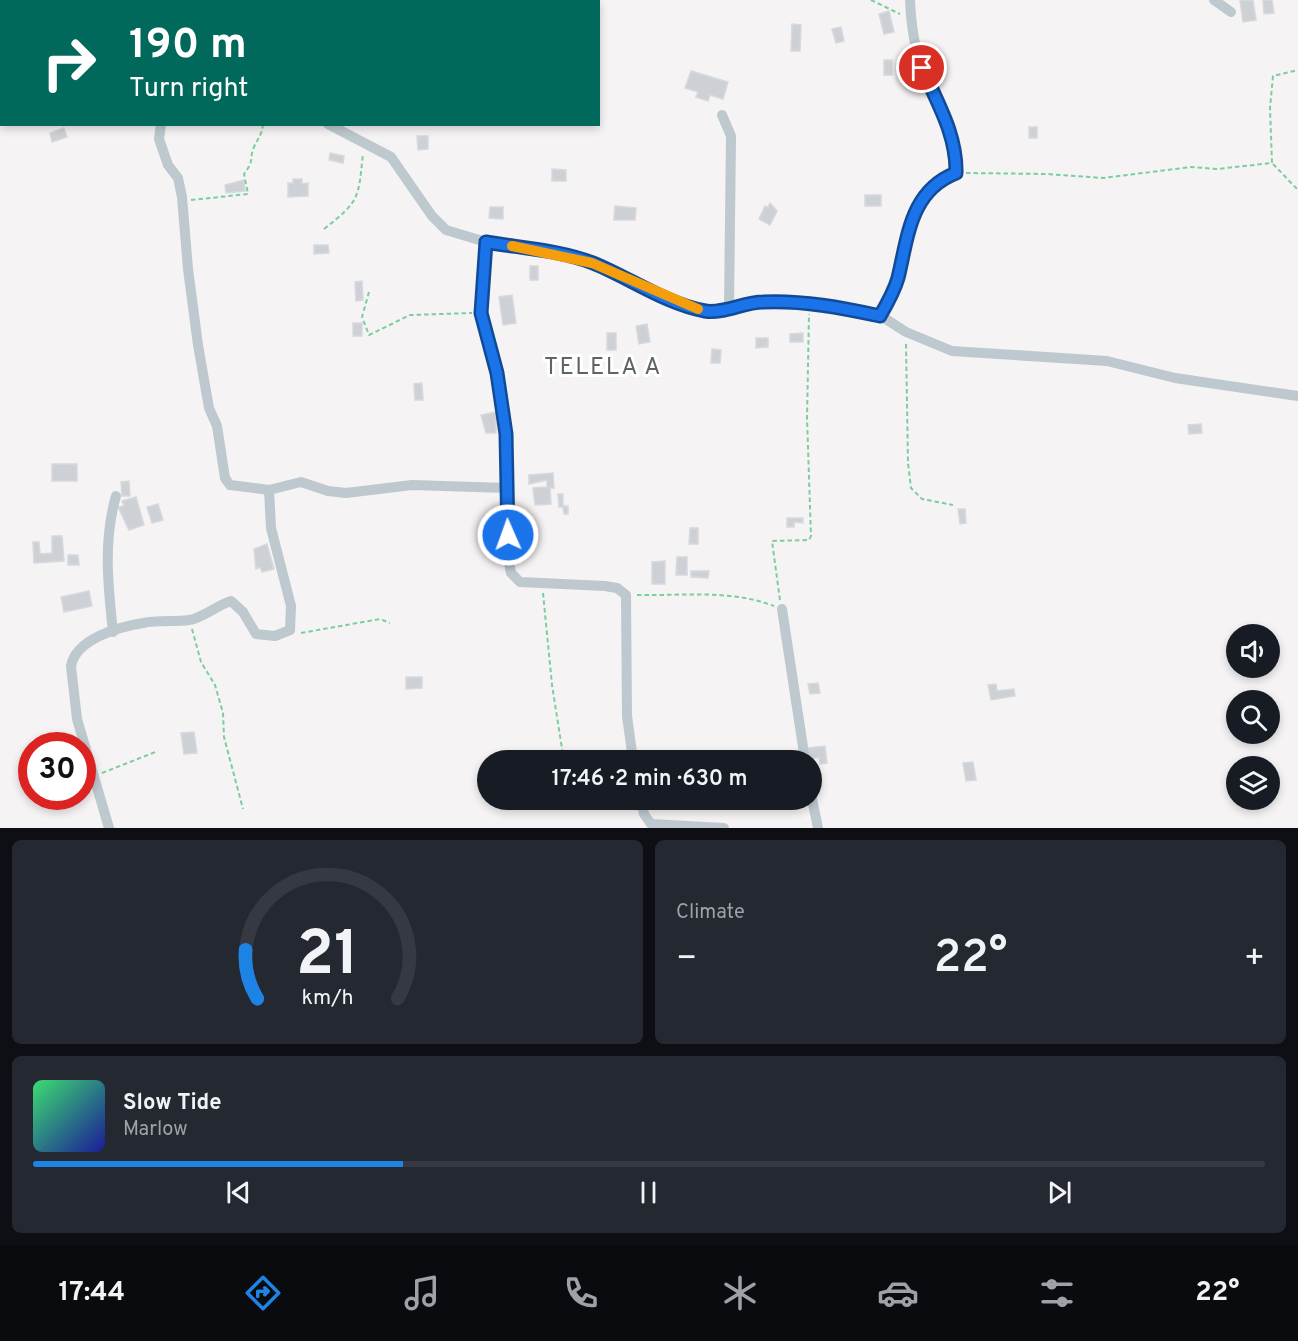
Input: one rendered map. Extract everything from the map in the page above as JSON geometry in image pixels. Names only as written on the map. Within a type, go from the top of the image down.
[{"type":"street","points":[[880,316],[897,278],[908,226],[913,216],[939,181],[956,173],[957,153],[950,131],[922,68],[911,22],[910,0]]},
{"type":"street","points":[[1214,0],[1230,12]]},
{"type":"street","points":[[722,115],[731,136],[729,308]]},
{"type":"street","points":[[162,126],[159,139],[168,165],[178,178],[198,345],[209,408],[217,426],[225,478],[230,484],[269,490],[301,482],[328,491],[346,493],[412,485],[506,488]]},
{"type":"street","points":[[332,126],[391,157],[439,226],[458,235],[486,242],[558,254],[592,263],[652,291],[703,311],[717,312],[765,302],[809,304],[880,316],[906,332],[952,351],[968,354],[1107,362],[1175,378],[1298,396]]},
{"type":"street","points":[[486,242],[481,313],[497,373],[506,434],[508,557],[512,573],[520,582],[605,586],[617,588],[626,595],[627,716],[631,750]]},
{"type":"street","points":[[81,732],[71,666],[73,658],[82,646],[113,632],[142,623],[190,620],[233,601],[256,634],[269,637],[286,634],[290,630],[293,618],[271,528],[269,490]]},
{"type":"street","points":[[113,632],[107,577],[110,518],[116,496]]},
{"type":"street","points":[[782,609],[803,750]]},
{"type":"street","points":[[96,787],[109,828]]},
{"type":"street","points":[[643,810],[651,824],[724,828]]},
{"type":"street","points":[[814,810],[818,828]]},
{"type":"path","points":[[871,0],[891,8],[911,22]]},
{"type":"path","points":[[1298,70],[1273,76],[1270,108],[1272,163],[1298,190]]},
{"type":"path","points":[[181,208],[191,200],[248,194],[244,174],[252,163],[253,149],[262,134],[263,126]]},
{"type":"path","points":[[324,229],[345,213],[358,196],[364,143]]},
{"type":"path","points":[[956,173],[1047,174],[1103,178],[1191,167],[1217,169],[1272,163]]},
{"type":"path","points":[[369,292],[362,317],[369,335],[410,315],[481,313]]},
{"type":"path","points":[[626,595],[694,594],[756,599],[782,609],[772,541],[809,540],[811,527],[807,418],[809,304]]},
{"type":"path","points":[[906,332],[908,463],[911,489],[922,498],[953,505]]},
{"type":"path","points":[[542,584],[552,685],[562,750]]},
{"type":"path","points":[[286,634],[380,619],[390,623]]},
{"type":"path","points":[[190,620],[201,662],[215,685],[223,713],[224,737],[243,809]]},
{"type":"path","points":[[96,776],[158,751]]},
{"type":"building","points":[[1240,0],[1253,0],[1256,20],[1243,22]]},
{"type":"building","points":[[1263,0],[1272,0],[1274,13],[1264,14]]},
{"type":"building","points":[[889,11],[894,32],[884,34],[879,14]]},
{"type":"building","points":[[792,24],[801,25],[800,51],[791,51]]},
{"type":"building","points":[[841,27],[844,41],[836,43],[832,29]]},
{"type":"building","points":[[884,60],[892,60],[892,75],[884,75]]},
{"type":"building","points":[[691,71],[728,82],[723,99],[710,95],[708,101],[696,97],[698,92],[685,88]]},
{"type":"building","points":[[1029,127],[1037,127],[1037,138],[1029,138]]},
{"type":"building","points":[[64,128],[67,137],[52,142],[50,133]]},
{"type":"building","points":[[417,136],[428,136],[428,149],[418,150]]},
{"type":"building","points":[[330,153],[344,156],[343,163],[329,160]]},
{"type":"building","points":[[552,169],[566,170],[566,181],[552,181]]},
{"type":"building","points":[[293,179],[302,179],[302,184],[308,183],[308,196],[288,197],[288,183],[293,183]]},
{"type":"building","points":[[244,180],[245,191],[226,193],[225,185]]},
{"type":"building","points":[[865,195],[881,195],[881,206],[865,206]]},
{"type":"building","points":[[770,203],[777,211],[770,225],[759,219],[765,206],[768,207]]},
{"type":"building","points":[[615,206],[636,208],[635,220],[614,220]]},
{"type":"building","points":[[490,207],[503,207],[503,219],[489,218]]},
{"type":"building","points":[[314,245],[328,245],[329,253],[314,254]]},
{"type":"building","points":[[530,266],[538,266],[538,280],[530,280]]},
{"type":"building","points":[[362,281],[363,300],[356,301],[355,282]]},
{"type":"building","points":[[512,295],[516,323],[503,325],[499,297]]},
{"type":"building","points":[[353,323],[362,323],[362,336],[353,336]]},
{"type":"building","points":[[647,324],[650,342],[639,344],[636,326]]},
{"type":"building","points":[[607,333],[616,333],[616,350],[607,350]]},
{"type":"building","points":[[803,333],[803,342],[790,342],[790,334]]},
{"type":"building","points":[[756,338],[768,338],[768,347],[756,348]]},
{"type":"building","points":[[712,349],[721,350],[720,363],[711,363]]},
{"type":"building","points":[[422,383],[423,400],[415,400],[414,384]]},
{"type":"building","points":[[496,412],[496,433],[486,433],[481,415]]},
{"type":"building","points":[[1201,424],[1202,433],[1189,434],[1188,425]]},
{"type":"building","points":[[52,464],[77,464],[77,481],[52,481]]},
{"type":"building","points":[[553,473],[554,488],[550,488],[551,504],[535,505],[533,488],[547,487],[547,480],[529,484],[529,475]]},
{"type":"building","points":[[129,481],[130,496],[122,496],[121,482]]},
{"type":"building","points":[[558,494],[563,494],[563,506],[568,506],[568,514],[564,514],[563,507],[559,507]]},
{"type":"building","points":[[136,497],[144,525],[129,530],[118,507],[124,506],[122,501]]},
{"type":"building","points":[[158,504],[163,520],[152,523],[147,507]]},
{"type":"building","points":[[958,509],[965,509],[966,523],[960,524]]},
{"type":"building","points":[[787,518],[803,518],[803,523],[794,522],[794,527],[787,527]]},
{"type":"building","points":[[690,528],[698,528],[698,544],[689,544]]},
{"type":"building","points":[[52,536],[62,536],[64,561],[34,563],[33,542],[39,542],[40,554],[52,553]]},
{"type":"building","points":[[267,544],[274,569],[262,572],[260,567],[256,569],[254,549]]},
{"type":"building","points":[[68,555],[78,555],[79,565],[68,565]]},
{"type":"building","points":[[677,557],[687,557],[687,575],[676,575]]},
{"type":"building","points":[[665,561],[665,584],[652,584],[652,562]]},
{"type":"building","points":[[691,571],[709,571],[708,578],[691,577]]},
{"type":"building","points":[[89,591],[92,606],[64,612],[61,597]]},
{"type":"building","points":[[406,677],[422,677],[422,688],[406,689]]},
{"type":"building","points":[[818,683],[820,693],[810,694],[808,684]]},
{"type":"building","points":[[996,684],[997,691],[1014,689],[1015,696],[991,700],[988,685]]},
{"type":"building","points":[[194,732],[197,753],[184,754],[181,733]]},
{"type":"building","points":[[825,746],[827,763],[822,764],[822,750],[808,750],[808,748]]},
{"type":"building","points":[[973,762],[976,780],[966,781],[963,763]]},
{"type":"slow traffic","points":[[512,246],[592,263],[652,291],[698,309]]},
{"type":"district","name":"TELELA A","points":[[603,366]]},
{"type":"route","points":[[508,535],[506,434],[495,363],[487,342],[481,313],[486,242],[558,254],[592,263],[652,291],[703,311],[717,312],[765,302],[809,304],[880,316],[897,278],[908,226],[913,216],[939,181],[956,173],[957,153],[950,131],[922,68]]}]
